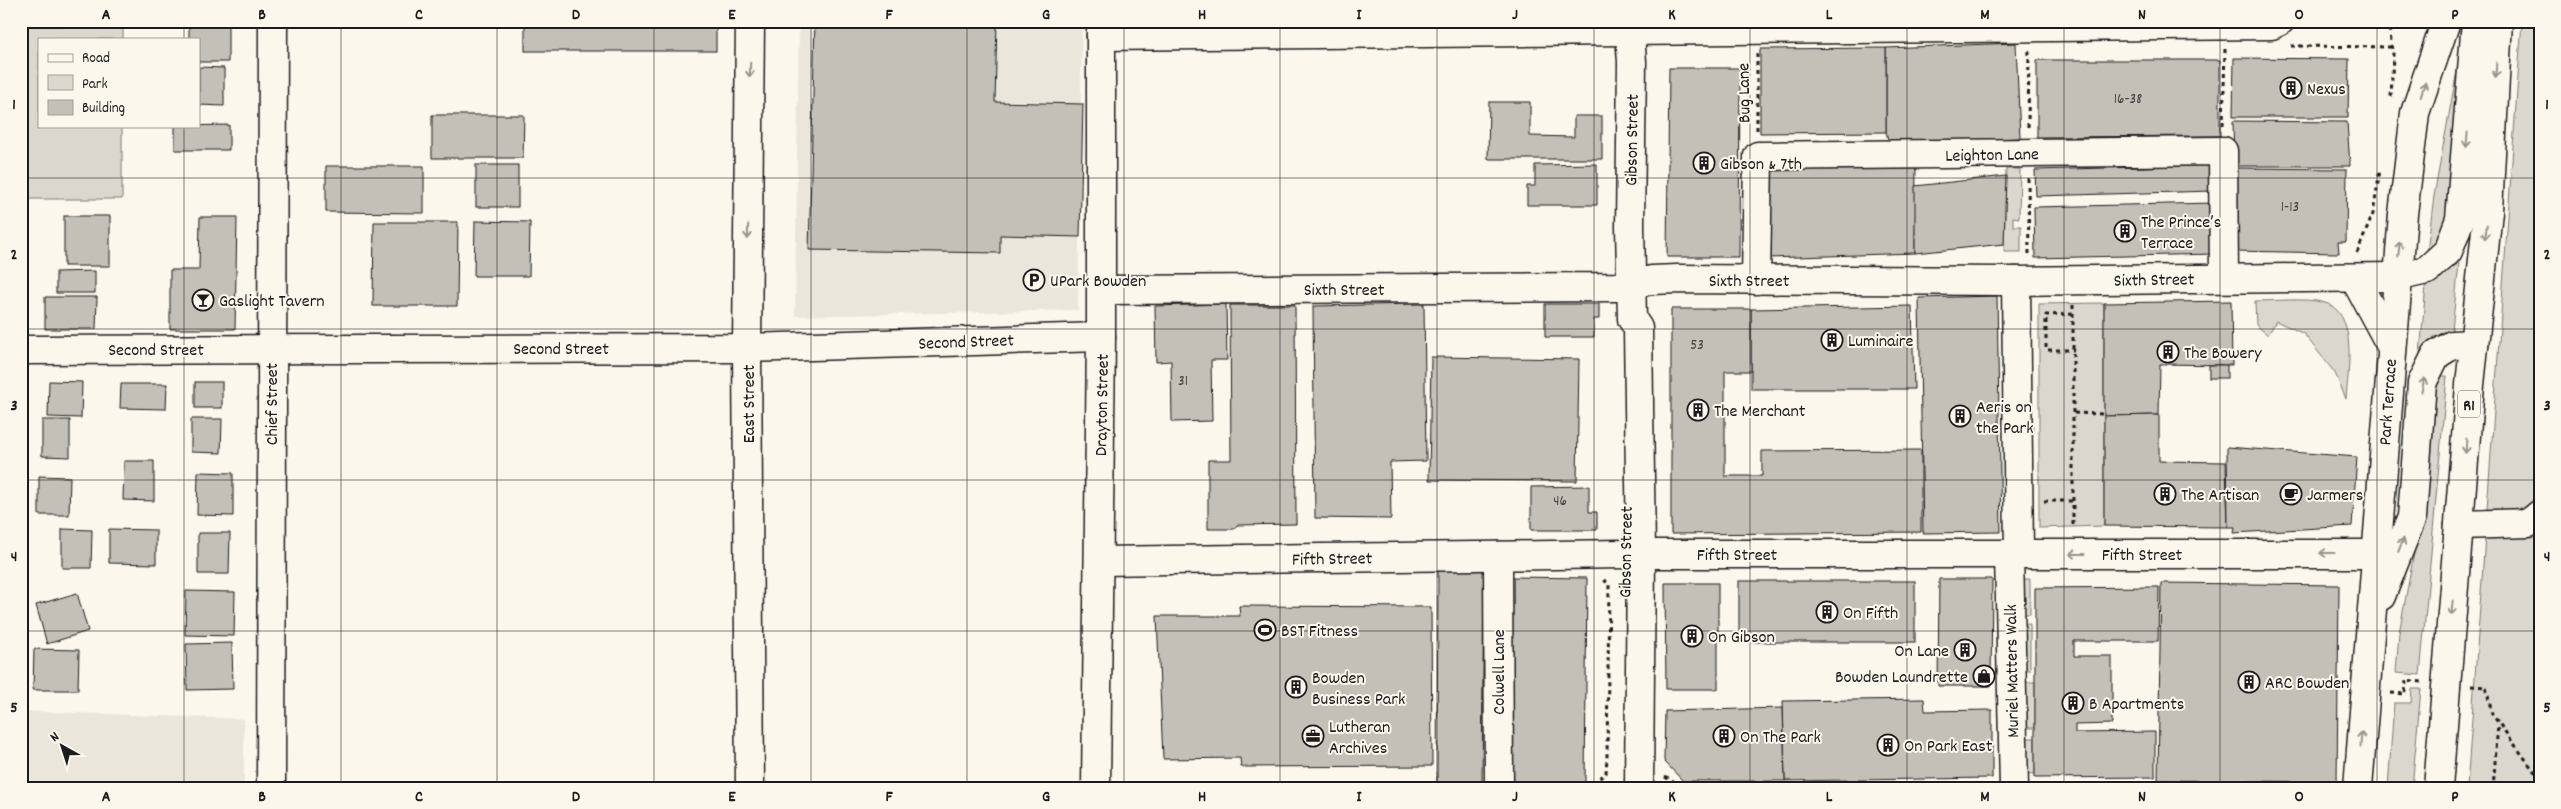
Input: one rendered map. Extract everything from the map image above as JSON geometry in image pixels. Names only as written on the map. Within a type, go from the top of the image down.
[{"type":"main road","name":"Chief Street","points":[[272,788],[271,349],[273,21]]},
{"type":"main road","name":"East Street","points":[[750,21],[747,348],[750,788]]},
{"type":"main road","points":[[1101,29],[1629,26],[1756,30],[2272,26],[2280,21]]},
{"type":"main road","name":"Park Terrace","points":[[2358,788],[2396,277],[2415,113],[2446,21]]},
{"type":"main road","name":"Sixth Street","points":[[1102,290],[1617,287],[1631,283],[1677,279],[2016,281],[2224,278],[2356,268],[2396,277],[2428,270],[2448,252],[2460,218],[2476,21]]},
{"type":"main road","name":"R1","points":[[2438,788],[2474,344],[2488,210],[2498,21]]},
{"type":"main road","name":"Gibson Street","points":[[1629,26],[1632,319],[1624,332],[1633,554],[1639,788]]},
{"type":"main road","name":"Drayton Street","points":[[1096,788],[1102,290],[1101,29]]},
{"type":"main road","points":[[2222,151],[2224,278]]},
{"type":"main road","name":"Leighton Lane","points":[[1758,156],[2222,151]]},
{"type":"main road","points":[[1756,280],[1758,156]]},
{"type":"main road","points":[[2356,268],[2391,346]]},
{"type":"main road","name":"Muriel Matters Walk","points":[[2014,788],[2016,281]]},
{"type":"main road","name":"Second Street","points":[[21,350],[747,348],[1101,337]]},
{"type":"main road","points":[[2370,623],[2412,517],[2422,383],[2436,355],[2452,345],[2474,344]]},
{"type":"main road","points":[[2459,525],[2529,523],[2540,514]]},
{"type":"main road","name":"Gibson Street","points":[[1623,788],[1633,554]]},
{"type":"main road","name":"Fifth Street","points":[[1099,560],[1633,554],[2375,554]]},
{"type":"main road","name":"Colwell Lane","points":[[1498,556],[1499,788]]},
{"type":"path","points":[[2388,21],[2392,47],[2393,82],[2391,102]]},
{"type":"path","points":[[2222,151],[2225,26]]},
{"type":"path","name":"Bug Lane","points":[[1756,30],[1758,156]]},
{"type":"path","points":[[2291,46],[2392,47]]},
{"type":"path","points":[[2356,268],[2358,247],[2373,214],[2381,166]]},
{"type":"path","points":[[2073,533],[2074,280]]},
{"type":"path","points":[[2073,314],[2046,315],[2046,350],[2074,350]]},
{"type":"path","points":[[2074,413],[2104,414]]},
{"type":"path","points":[[2034,501],[2073,502]]},
{"type":"path","points":[[1587,788],[1606,773],[1609,584],[1602,578],[1590,578],[1588,555]]},
{"type":"path","points":[[1608,598],[1616,597]]},
{"type":"path","points":[[2405,694],[2406,680]]},
{"type":"path","points":[[2486,687],[2492,714],[2540,779]]},
{"type":"path","points":[[2493,788],[2498,724]]},
{"type":"path","points":[[1607,756],[1613,756]]},
{"type":"path","points":[[1662,771],[1665,777],[1680,786],[1693,786],[1693,788]]},
{"type":"shaded area","points":[[799,21],[1082,21],[1078,310],[795,316]]},
{"type":"shaded area","points":[[21,711],[244,719],[244,788],[21,788]]},
{"type":"green space","points":[[2522,21],[2540,21],[2540,788],[2467,788]]},
{"type":"green space","points":[[21,26],[123,26],[123,38],[38,38],[38,128],[122,128],[122,199],[24,199]]},
{"type":"green space","points":[[2460,54],[2452,225],[2438,253],[2427,252],[2434,196]]},
{"type":"green space","points":[[2006,169],[2020,169],[2019,218],[2013,217],[2013,226],[2021,226],[2021,252],[2004,252]]},
{"type":"green space","points":[[2459,263],[2452,330],[2434,337],[2420,353],[2426,285]]},
{"type":"green space","points":[[2307,300],[2322,302],[2334,307],[2342,317],[2349,343],[2346,399],[2335,373],[2304,334],[2276,321],[2268,335],[2256,325],[2255,301]]},
{"type":"green space","points":[[2104,303],[2104,526],[2039,528],[2039,304]]},
{"type":"green space","points":[[2438,376],[2447,376],[2420,675],[2396,673],[2399,633],[2422,511],[2432,394]]},
{"type":"green space","points":[[2018,579],[2030,579],[2030,614],[2018,614]]},
{"type":"green space","points":[[2018,624],[2030,624],[2030,670],[2019,670]]},
{"type":"green space","points":[[2026,682],[2035,682],[2035,728],[2026,728]]},
{"type":"green space","points":[[2412,689],[2421,689],[2412,788],[2388,788],[2394,703],[2411,703]]},
{"type":"green space","points":[[2026,738],[2035,738],[2035,774],[2026,773]]},
{"type":"building","points":[[38,21],[95,21],[95,24],[38,24]]},
{"type":"building","points":[[189,21],[228,21],[228,62],[200,62],[200,38],[189,38]]},
{"type":"building","points":[[525,21],[716,21],[716,51],[525,51]]},
{"type":"building","points":[[815,21],[997,21],[995,102],[1083,104],[1080,237],[1000,235],[1000,253],[809,250]]},
{"type":"building","points":[[2016,43],[2020,138],[1889,143],[1886,132],[1886,48]]},
{"type":"building","points":[[1886,48],[1886,132],[1760,133],[1760,49]]},
{"type":"building","name":"Nexus","points":[[2234,58],[2349,59],[2348,117],[2233,117]]},
{"type":"building","points":[[2037,60],[2220,60],[2220,136],[2037,137]]},
{"type":"building","points":[[200,67],[224,68],[224,106],[200,105]]},
{"type":"building","name":"Gibson & 7th","points":[[1669,68],[1740,68],[1739,257],[1667,257]]},
{"type":"building","points":[[1489,102],[1530,102],[1530,136],[1574,137],[1574,116],[1602,116],[1602,159],[1488,159]]},
{"type":"building","points":[[432,115],[524,115],[523,158],[432,158]]},
{"type":"building","points":[[2233,121],[2347,122],[2350,166],[2234,166]]},
{"type":"building","points":[[229,125],[229,150],[175,150],[175,128],[200,128],[200,126]]},
{"type":"building","points":[[1597,164],[1597,205],[1527,205],[1527,186],[1535,186],[1535,165]]},
{"type":"building","points":[[476,165],[518,165],[518,207],[476,207]]},
{"type":"building","points":[[2214,165],[2214,191],[2036,196],[2035,170]]},
{"type":"building","points":[[326,166],[424,166],[424,213],[326,212]]},
{"type":"building","points":[[1916,166],[1915,253],[1769,258],[1770,169]]},
{"type":"building","points":[[2234,168],[2347,169],[2346,242],[2338,242],[2339,253],[2232,251]]},
{"type":"building","points":[[2006,176],[2004,244],[1915,253],[1915,186]]},
{"type":"building","name":"The Prince’s Terrace","points":[[2215,203],[2216,254],[2035,258],[2034,207]]},
{"type":"building","points":[[64,216],[110,216],[110,266],[64,266]]},
{"type":"building","name":"Gaslight Tavern","points":[[200,217],[237,217],[235,329],[170,329],[170,270],[199,270]]},
{"type":"building","points":[[475,221],[530,222],[529,276],[474,276]]},
{"type":"building","points":[[374,222],[458,222],[457,306],[373,306]]},
{"type":"building","points":[[95,271],[95,293],[56,293],[56,272]]},
{"type":"building","name":"Aeris on the Park","points":[[1997,296],[2001,532],[1923,533],[1919,298]]},
{"type":"building","points":[[45,297],[97,297],[96,329],[45,329]]},
{"type":"building","name":"The Bowery","points":[[2231,301],[2232,365],[2160,364],[2159,415],[2104,416],[2104,303]]},
{"type":"building","points":[[1226,304],[1227,360],[1211,360],[1212,421],[1172,422],[1171,361],[1156,362],[1155,306]]},
{"type":"building","points":[[1424,304],[1426,461],[1390,462],[1391,519],[1315,518],[1313,306]]},
{"type":"building","points":[[1545,304],[1599,304],[1599,319],[1594,319],[1594,337],[1545,337]]},
{"type":"building","points":[[1230,305],[1295,305],[1296,524],[1237,525],[1234,529],[1208,529],[1208,460],[1231,460]]},
{"type":"building","name":"Luminaire","points":[[1912,306],[1914,389],[1751,389],[1751,309]]},
{"type":"building","name":"The Merchant","points":[[1671,309],[1751,309],[1751,371],[1725,371],[1725,476],[1762,476],[1762,451],[1921,450],[1921,532],[1671,534]]},
{"type":"building","points":[[1431,357],[1579,359],[1577,481],[1429,480]]},
{"type":"building","points":[[2209,365],[2227,365],[2227,378],[2209,378]]},
{"type":"building","points":[[49,381],[82,382],[81,418],[48,417]]},
{"type":"building","points":[[195,382],[222,382],[222,408],[195,408]]},
{"type":"building","points":[[121,384],[167,384],[166,409],[120,408]]},
{"type":"building","name":"The Artisan","points":[[2159,415],[2159,461],[2226,462],[2228,527],[2104,526],[2104,416]]},
{"type":"building","points":[[191,419],[222,419],[221,453],[191,452]]},
{"type":"building","points":[[42,420],[70,420],[70,457],[42,456]]},
{"type":"building","name":"Jarmers","points":[[2227,447],[2357,457],[2352,526],[2234,533],[2235,527],[2228,527]]},
{"type":"building","points":[[124,461],[154,461],[154,501],[123,500]]},
{"type":"building","points":[[198,472],[233,473],[233,516],[197,515]]},
{"type":"building","points":[[39,476],[70,477],[69,515],[39,515]]},
{"type":"building","points":[[1589,486],[1589,512],[1597,512],[1597,530],[1531,530],[1531,487]]},
{"type":"building","points":[[62,529],[92,530],[91,568],[62,568]]},
{"type":"building","points":[[109,529],[156,530],[156,564],[109,563]]},
{"type":"building","points":[[198,533],[230,533],[229,574],[198,574]]},
{"type":"building","points":[[1438,569],[1484,569],[1482,785],[1437,785]]},
{"type":"building","points":[[1512,577],[1587,578],[1585,783],[1510,783]]},
{"type":"building","name":"On Lane","points":[[1939,579],[1992,579],[1991,686],[1938,686]]},
{"type":"building","name":"On Fifth","points":[[1739,581],[1915,581],[1915,642],[1739,642]]},
{"type":"building","name":"On Gibson","points":[[1665,583],[1718,583],[1718,689],[1666,689]]},
{"type":"building","name":"ARC Bowden","points":[[2161,583],[2339,585],[2337,782],[2158,780]]},
{"type":"building","name":"B Apartments","points":[[2159,587],[2158,641],[2074,641],[2074,656],[2112,656],[2112,724],[2075,725],[2075,733],[2155,732],[2155,777],[2035,778],[2035,588]]},
{"type":"building","points":[[186,591],[235,592],[234,636],[185,635]]},
{"type":"building","points":[[77,593],[88,631],[47,644],[36,605]]},
{"type":"building","name":"Bowden Business Park","points":[[1239,606],[1431,607],[1432,766],[1241,767],[1240,758],[1163,759],[1157,616],[1240,616]]},
{"type":"building","points":[[232,643],[233,689],[187,690],[186,644]]},
{"type":"building","points":[[34,649],[79,650],[78,690],[33,690]]},
{"type":"building","name":"On Park East","points":[[1924,699],[1925,711],[1992,710],[1992,778],[1785,781],[1783,701]]},
{"type":"building","name":"On The Park","points":[[1783,708],[1785,781],[1683,781],[1664,761],[1665,711]]},
{"type":"place","name":"Nexus","points":[[2291,88]]},
{"type":"place","name":"Gibson & 7th","points":[[1704,163]]},
{"type":"place","name":"The Prince’s Terrace","points":[[2125,231]]},
{"type":"place","name":"UPark Bowden","points":[[1034,280]]},
{"type":"place","name":"Gaslight Tavern","points":[[203,300]]},
{"type":"place","name":"Luminaire","points":[[1832,340]]},
{"type":"place","name":"The Bowery","points":[[2168,352]]},
{"type":"place","name":"The Merchant","points":[[1698,410]]},
{"type":"place","name":"Aeris on the Park","points":[[1960,416]]},
{"type":"place","name":"The Artisan","points":[[2165,494]]},
{"type":"place","name":"Jarmers","points":[[2291,494]]},
{"type":"place","name":"On Fifth","points":[[1827,612]]},
{"type":"place","name":"BST Fitness","points":[[1265,630]]},
{"type":"place","name":"On Gibson","points":[[1692,636]]},
{"type":"place","name":"On Lane","points":[[1965,650]]},
{"type":"place","name":"Bowden Laundrette","points":[[1984,676]]},
{"type":"place","name":"ARC Bowden","points":[[2249,682]]},
{"type":"place","name":"Bowden Business Park","points":[[1296,687]]},
{"type":"place","name":"B Apartments","points":[[2073,703]]},
{"type":"place","name":"Lutheran Archives","points":[[1313,736]]},
{"type":"place","name":"On The Park","points":[[1724,736]]},
{"type":"place","name":"On Park East","points":[[1888,745]]}]
